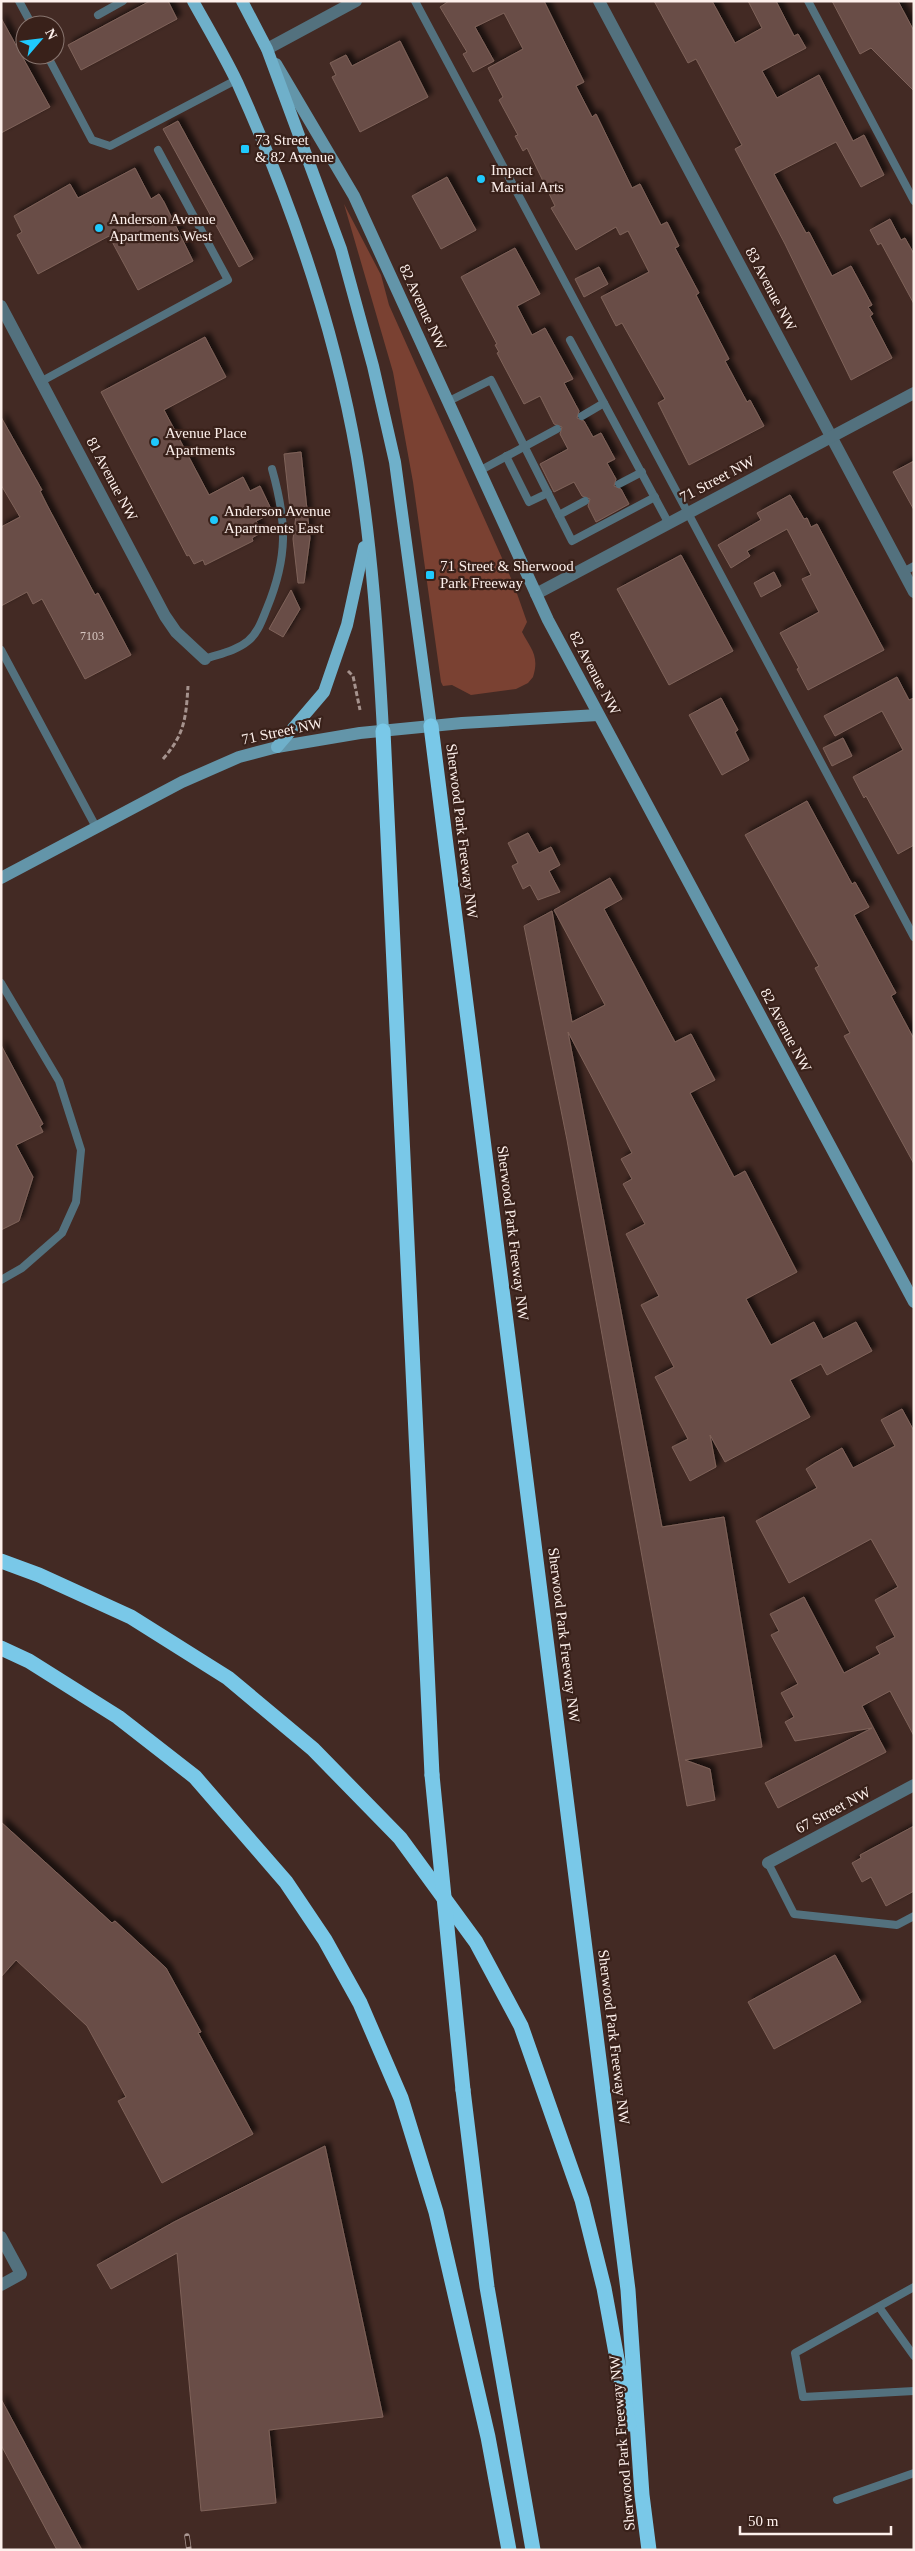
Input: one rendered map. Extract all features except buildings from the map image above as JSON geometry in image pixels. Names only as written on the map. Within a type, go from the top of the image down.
[{"type":"highway","name":"Sherwood Park Freeway NW","points":[[431,726],[628,2290],[642,2495],[649,2550]]},
{"type":"highway","points":[[383,731],[432,1775],[463,2090],[487,2286],[533,2550]]},
{"type":"highway","points":[[1,1562],[39,1575],[131,1617],[228,1678],[313,1749],[400,1838],[476,1942],[521,2026],[582,2200],[604,2288],[642,2495]]},
{"type":"highway","points":[[1,1648],[29,1661],[118,1717],[195,1777],[286,1882],[325,1940],[360,2004],[401,2098],[436,2212],[488,2437],[509,2550]]},
{"type":"main road","points":[[194,1],[236,80],[282,189],[316,289],[343,392],[356,455],[367,535],[383,731]]},
{"type":"main road","name":"82 Avenue NW","points":[[242,1],[267,49],[341,249],[373,366],[395,462],[431,726]]},
{"type":"main road","points":[[277,747],[324,692],[347,625],[367,535]]},
{"type":"street","points":[[267,49],[356,1]]},
{"type":"street","name":"83 Avenue NW","points":[[600,1],[830,437],[908,569],[914,592]]},
{"type":"street","name":"82 Avenue NW","points":[[267,49],[354,196],[481,470],[536,594],[598,715],[914,1302]]},
{"type":"street","name":"81 Avenue NW","points":[[1,306],[165,616],[176,632],[205,659]]},
{"type":"street","name":"71 Street NW","points":[[536,594],[914,393]]},
{"type":"street","name":"71 Street NW","points":[[1,878],[96,827],[217,766],[277,747],[383,731],[431,726],[598,715]]},
{"type":"street","name":"67 Street NW","points":[[768,1863],[914,1785]]},
{"type":"street","points":[[1,2238],[20,2274],[1,2285]]},
{"type":"lane","points":[[19,1],[27,15]]},
{"type":"lane","points":[[98,15],[123,1]]},
{"type":"lane","points":[[415,1],[914,937]]},
{"type":"lane","points":[[808,1],[914,200]]},
{"type":"lane","points":[[52,65],[92,140],[110,146],[236,80]]},
{"type":"lane","points":[[42,381],[228,280],[158,150]]},
{"type":"lane","points":[[570,340],[669,524]]},
{"type":"lane","points":[[449,401],[491,380],[572,542],[656,497]]},
{"type":"lane","points":[[582,416],[604,403]]},
{"type":"lane","points":[[481,470],[557,429]]},
{"type":"lane","points":[[506,456],[529,502],[548,493]]},
{"type":"lane","points":[[205,659],[241,647],[254,636],[275,588],[282,563],[284,528],[282,504],[272,469]]},
{"type":"lane","points":[[618,484],[642,472]]},
{"type":"lane","points":[[559,516],[585,501]]},
{"type":"lane","points":[[1,650],[96,827]]},
{"type":"lane","points":[[1,983],[59,1081],[81,1150],[76,1202],[62,1234],[22,1268],[1,1280]]},
{"type":"lane","points":[[768,1863],[794,1914],[897,1925],[914,1916]]},
{"type":"lane","points":[[914,2288],[795,2353],[803,2397],[914,2391]]},
{"type":"lane","points":[[879,2307],[914,2356]]},
{"type":"lane","points":[[837,2500],[914,2473]]},
{"type":"path","points":[[343,668],[353,676],[360,710]]},
{"type":"path","points":[[163,759],[181,735],[186,716],[188,686]]},
{"type":"path","points":[[358,702],[366,701]]},
{"type":"shaded area","points":[[344,204],[381,275],[389,305],[514,585],[527,622],[522,632],[535,657],[533,677],[528,683],[516,689],[471,695],[452,685],[443,686],[441,682],[413,482],[393,372]]},
{"type":"railway","points":[[187,2536],[189,2550]]},
{"type":"place","name":"73 Street & 82 Avenue","points":[[245,149]]},
{"type":"place","name":"Impact Martial Arts","points":[[481,179]]},
{"type":"place","name":"Anderson Avenue Apartments West","points":[[99,228]]},
{"type":"place","name":"Avenue Place Apartments","points":[[155,442]]},
{"type":"place","name":"Anderson Avenue Apartments East","points":[[214,520]]},
{"type":"place","name":"71 Street & Sherwood Park Freeway","points":[[430,575]]}]
